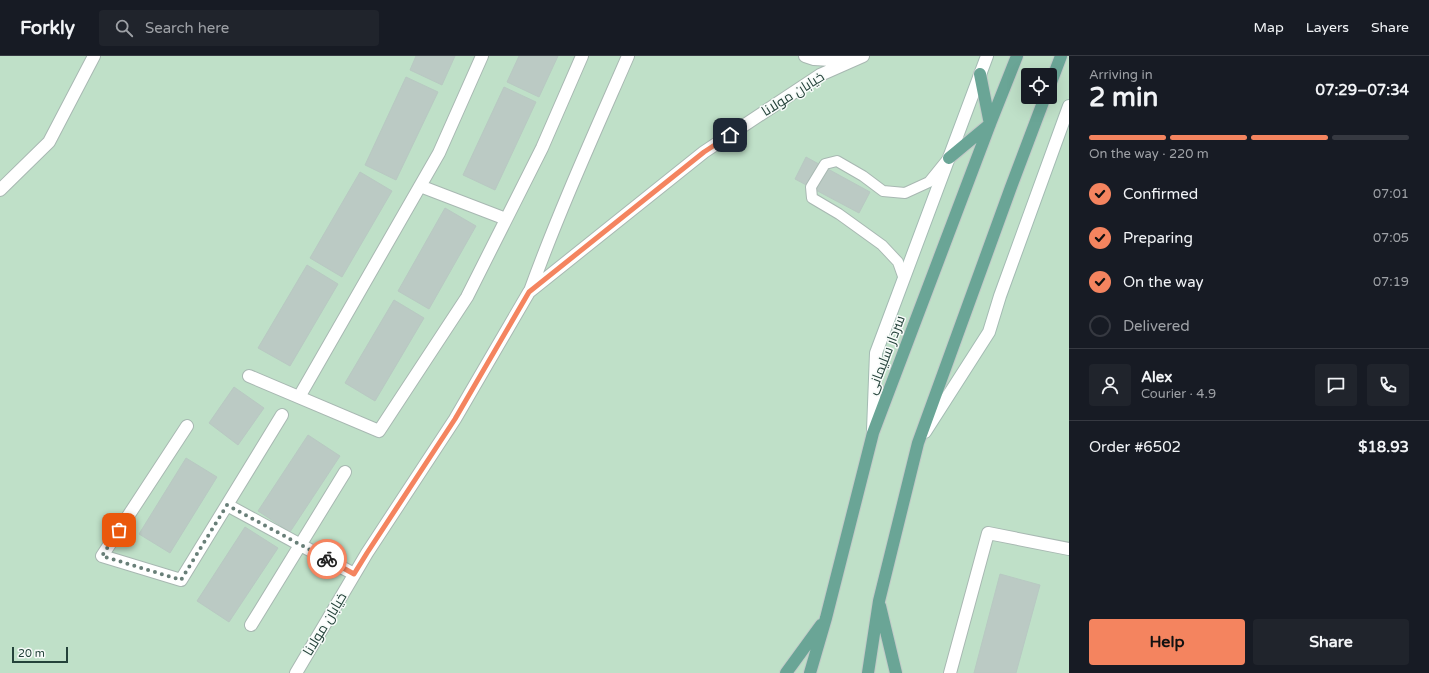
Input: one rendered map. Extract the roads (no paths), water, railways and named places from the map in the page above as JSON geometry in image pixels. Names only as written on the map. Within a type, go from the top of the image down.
[{"type":"main road","name":"سردار سلیمانی","points":[[810,673],[826,618],[873,433],[1017,56]]},
{"type":"main road","points":[[1056,68],[1061,56]]},
{"type":"main road","points":[[949,158],[990,124],[980,74]]},
{"type":"main road","points":[[868,673],[879,601],[918,443],[1008,194],[1042,104]]},
{"type":"main road","points":[[879,601],[896,673]]},
{"type":"main road","points":[[786,673],[826,618]]},
{"type":"street","points":[[0,190],[49,142],[94,56]]},
{"type":"street","points":[[299,397],[439,153],[482,56]]},
{"type":"street","points":[[249,376],[378,431],[467,297],[542,148],[582,56]]},
{"type":"street","points":[[529,292],[563,206],[628,56]]},
{"type":"street","points":[[804,56],[814,59],[851,62]]},
{"type":"street","name":"خیابان مولانا","points":[[296,673],[367,553],[455,419],[529,292],[704,152],[820,75],[863,56]]},
{"type":"street","points":[[873,433],[876,353],[987,56]]},
{"type":"street","points":[[918,443],[989,332],[1000,296],[1069,106]]},
{"type":"street","points":[[420,186],[506,219]]},
{"type":"street","points":[[187,426],[102,556],[181,580],[282,415]]},
{"type":"street","points":[[251,625],[345,472]]},
{"type":"street","points":[[227,505],[354,574]]},
{"type":"street","points":[[950,673],[988,533],[1069,549]]},
{"type":"lane","points":[[904,279],[898,262],[882,245],[839,214],[812,198],[811,187],[824,164],[837,161],[863,176],[883,191],[905,194],[929,182],[949,158]]}]
